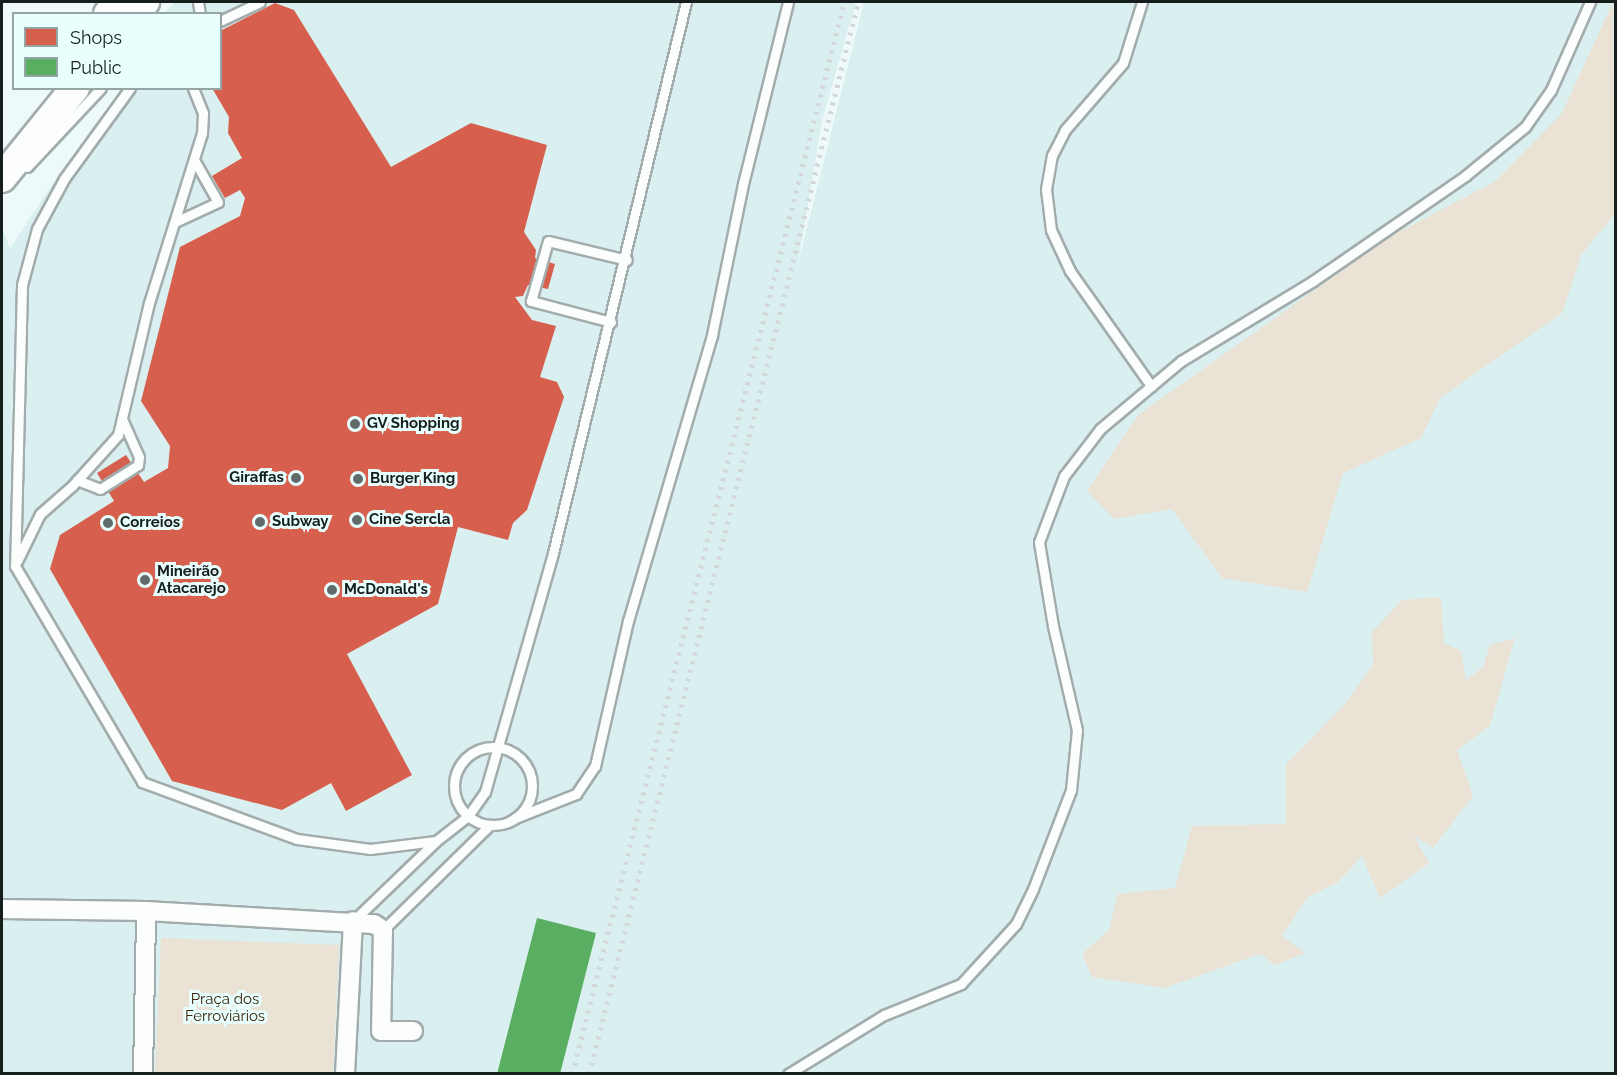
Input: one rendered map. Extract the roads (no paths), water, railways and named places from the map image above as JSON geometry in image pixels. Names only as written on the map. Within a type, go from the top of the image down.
[{"type":"main road","points":[[7,147],[50,90]]},
{"type":"main road","points":[[2,178],[73,90]]},
{"type":"street","points":[[2,909],[146,911],[374,924],[383,930],[381,1031],[413,1031]]},
{"type":"street","points":[[143,1074],[146,911]]},
{"type":"street","points":[[345,1074],[353,921]]},
{"type":"lane","points":[[222,20],[260,2]]},
{"type":"lane","points":[[353,921],[436,841],[468,816],[481,801],[500,748],[627,260],[686,2]]},
{"type":"lane","points":[[383,930],[490,825],[515,818],[576,794],[595,766],[628,621],[712,335],[743,184],[788,2]]},
{"type":"lane","points":[[1142,2],[1123,63],[1065,130],[1052,155],[1046,189],[1051,230],[1070,271],[1151,386]]},
{"type":"lane","points":[[788,1074],[884,1015],[961,984],[1016,924],[1071,790],[1077,730],[1053,626],[1039,542],[1064,476],[1100,429],[1181,361],[1312,281],[1455,183],[1525,127],[1551,90],[1590,2]]},
{"type":"lane","points":[[2,191],[99,90]]},
{"type":"lane","points":[[129,90],[64,179],[37,229],[22,285],[15,566],[142,782],[297,839],[370,849],[436,841]]},
{"type":"lane","points":[[15,566],[40,514],[77,480],[118,435],[150,303],[194,160],[203,121],[195,90]]},
{"type":"lane","points":[[175,222],[218,202],[194,160]]},
{"type":"lane","points":[[611,321],[531,301],[548,242],[627,260]]},
{"type":"lane","points":[[77,480],[100,489],[138,465],[140,457],[122,419]]},
{"type":"lane","points":[[490,825],[468,816],[456,798],[456,775],[461,765],[477,751],[500,748],[522,760],[532,784],[531,797],[515,818]]},
{"type":"railway","points":[[572,1074],[844,2]]},
{"type":"railway","points":[[589,1074],[858,2]]},
{"type":"place","name":"GV Shopping","points":[[355,424]]},
{"type":"place","name":"Giraffas","points":[[296,478]]},
{"type":"place","name":"Burger King","points":[[358,479]]},
{"type":"place","name":"Cine Sercla","points":[[357,520]]},
{"type":"place","name":"Subway","points":[[260,522]]},
{"type":"place","name":"Correios","points":[[108,523]]},
{"type":"place","name":"Mineirão Atacarejo","points":[[145,580]]},
{"type":"place","name":"McDonald's","points":[[332,590]]},
{"type":"park label","name":"Praça dos Ferroviários","points":[[225,1008]]}]
